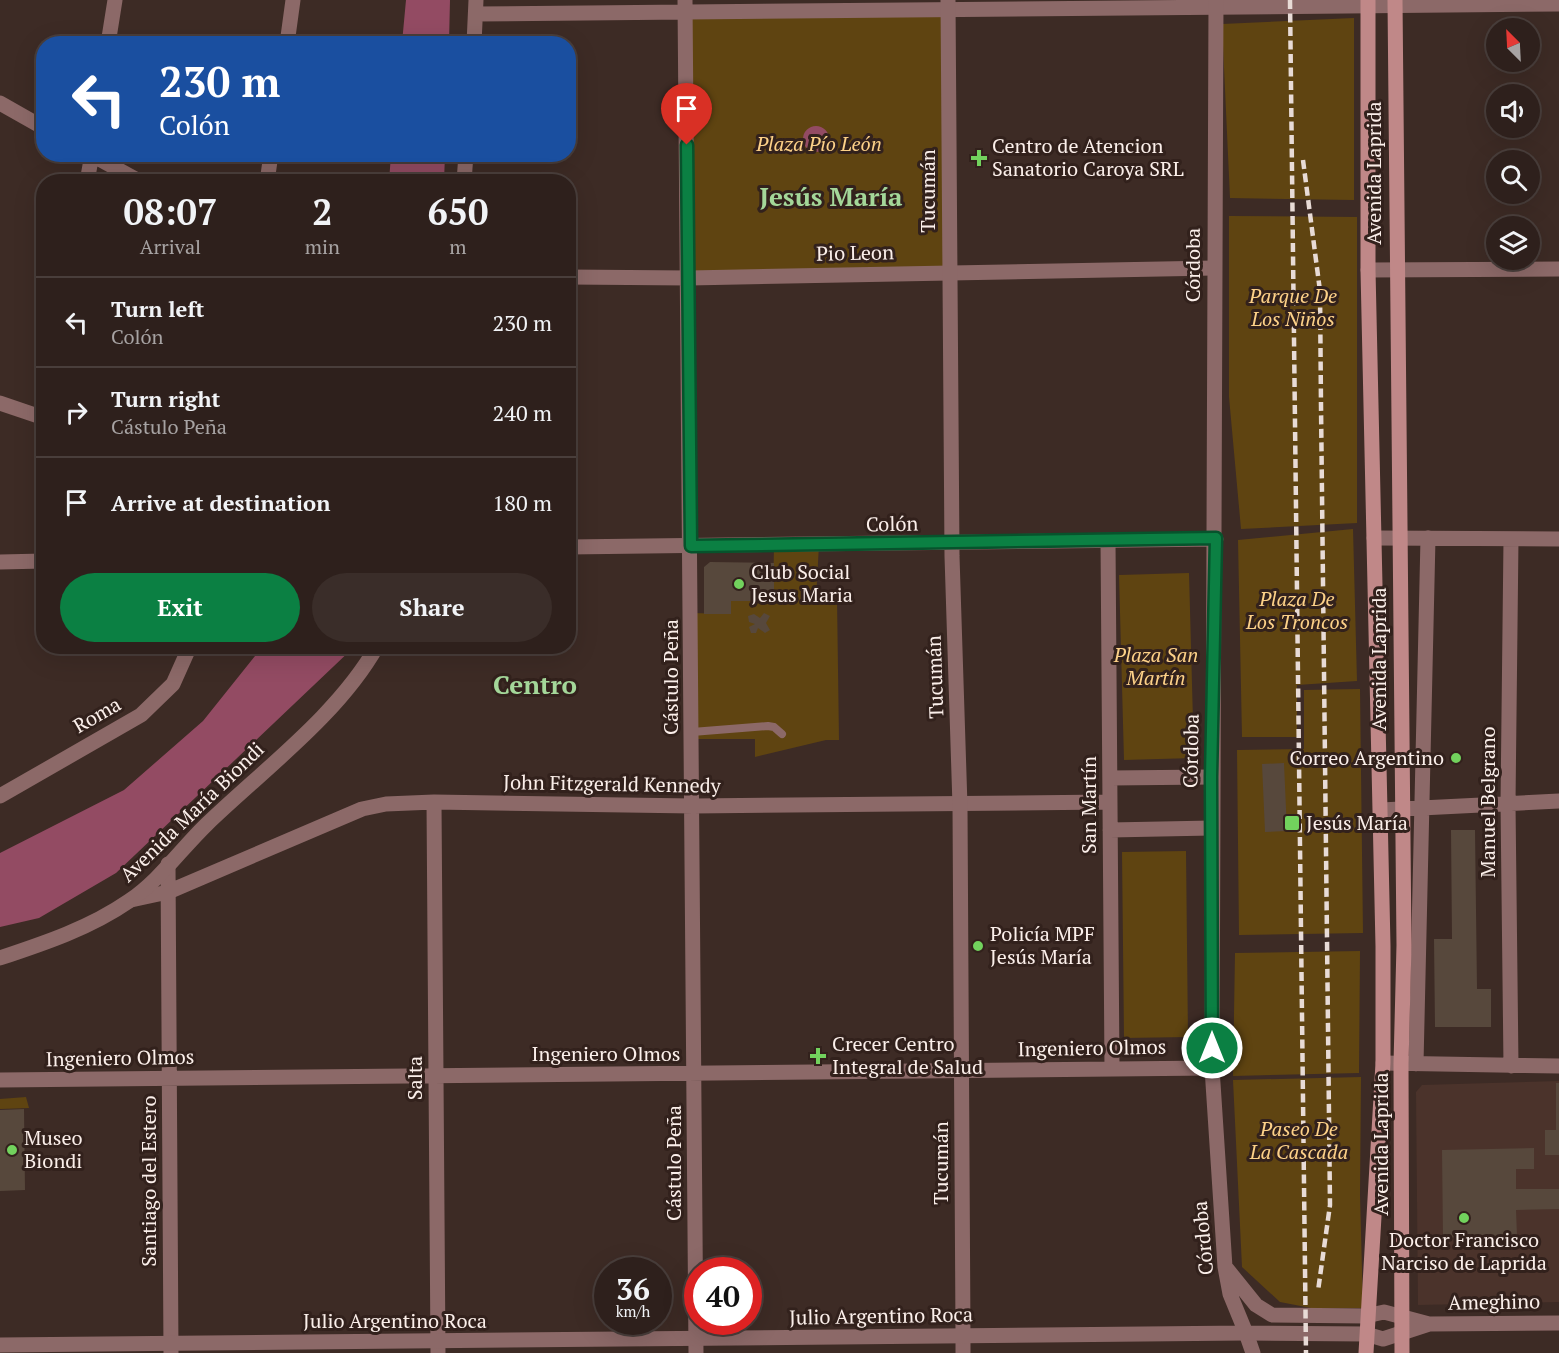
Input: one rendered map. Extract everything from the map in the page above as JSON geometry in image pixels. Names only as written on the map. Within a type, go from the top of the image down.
[{"type":"main road","name":"Avenida Laprida","points":[[1366,1353],[1366,1316],[1383,1063],[1381,810],[1368,270],[1369,3]]},
{"type":"main road","name":"Avenida Laprida","points":[[1395,3],[1402,809],[1409,1064],[1402,1353]]},
{"type":"street","points":[[109,36],[115,0]]},
{"type":"street","points":[[287,36],[293,0]]},
{"type":"street","name":"Córdoba","points":[[1216,4],[1214,268],[1216,538],[1211,777],[1212,1068],[1226,1267],[1230,1294],[1252,1353]]},
{"type":"street","points":[[474,36],[476,7],[1559,4]]},
{"type":"street","name":"Cástulo Peña","points":[[685,6],[696,1346]]},
{"type":"street","name":"Tucumán","points":[[948,6],[951,544],[960,806],[963,1353]]},
{"type":"street","points":[[0,103],[36,123]]},
{"type":"street","points":[[104,162],[126,174]]},
{"type":"street","name":"Pio Leon","points":[[576,277],[689,278],[950,271],[1214,268]]},
{"type":"street","points":[[1368,270],[1559,269]]},
{"type":"street","points":[[0,404],[36,415]]},
{"type":"street","name":"Colón","points":[[576,547],[951,544],[1216,538]]},
{"type":"street","points":[[1374,538],[1559,539]]},
{"type":"street","points":[[1409,1064],[1423,808],[1428,538]]},
{"type":"street","name":"Manuel Belgrano","points":[[1511,539],[1508,803],[1511,1065]]},
{"type":"street","name":"San Martín","points":[[1108,541],[1112,1069]]},
{"type":"street","points":[[0,562],[36,561]]},
{"type":"street","name":"Roma","points":[[0,796],[141,714],[173,684],[186,654]]},
{"type":"street","name":"Avenida María Biondi","points":[[0,958],[86,927],[131,900],[153,882],[168,864],[352,685],[372,654]]},
{"type":"street","points":[[1110,778],[1211,777]]},
{"type":"street","points":[[1381,810],[1559,801]]},
{"type":"street","name":"John Fitzgerald Kennedy","points":[[131,900],[168,892],[362,809],[386,804],[434,802],[693,806],[960,806],[1110,802]]},
{"type":"street","name":"Salta","points":[[434,802],[438,1347]]},
{"type":"street","points":[[1110,830],[1212,828]]},
{"type":"street","name":"Santiago del Estero","points":[[168,864],[171,1348]]},
{"type":"street","points":[[1383,1063],[1559,1066]]},
{"type":"street","name":"Ingeniero Olmos","points":[[0,1080],[694,1075],[1212,1068]]},
{"type":"street","name":"Ameghino","points":[[1226,1267],[1256,1305],[1272,1315],[1366,1316],[1383,1312],[1429,1324],[1559,1323]]},
{"type":"street","name":"Ameghino","points":[[1366,1334],[1383,1339],[1429,1324]]},
{"type":"street","name":"Julio Argentino Roca","points":[[0,1345],[171,1348],[696,1346],[963,1336],[1366,1334]]},
{"type":"lane","points":[[692,732],[768,726],[774,727],[782,734]]},
{"type":"shaded area","points":[[406,0],[450,0],[449,36],[403,36]]},
{"type":"shaded area","points":[[816,126],[825,130],[829,139],[825,148],[816,152],[807,148],[803,139],[807,130]]},
{"type":"shaded area","points":[[390,162],[445,162],[444,174],[390,174]]},
{"type":"shaded area","points":[[257,654],[347,654],[116,873],[39,918],[0,927],[0,853],[124,790],[203,721]]},
{"type":"shaded area","points":[[1559,1081],[1559,1302],[1418,1305],[1416,1092],[1422,1085]]},
{"type":"green space","name":"Plaza Pío León","points":[[948,12],[950,271],[689,278],[685,13]]},
{"type":"green space","points":[[1354,18],[1354,200],[1230,198],[1222,24]]},
{"type":"green space","name":"Parque De Los Niños","points":[[1229,216],[1357,217],[1357,523],[1241,529],[1229,397]]},
{"type":"green space","name":"Plaza De Los Troncos","points":[[1353,529],[1357,681],[1297,685],[1297,737],[1242,737],[1238,540]]},
{"type":"green space","points":[[774,545],[819,545],[816,598],[837,598],[839,740],[826,740],[755,757],[755,739],[692,739],[691,613],[731,614],[731,601],[773,601]]},
{"type":"green space","name":"Plaza San Martín","points":[[1189,573],[1194,758],[1124,760],[1119,575]]},
{"type":"green space","points":[[1360,689],[1363,933],[1239,935],[1237,750],[1304,749],[1304,690]]},
{"type":"green space","points":[[1186,851],[1188,1037],[1124,1038],[1122,852]]},
{"type":"green space","points":[[1360,951],[1359,1073],[1233,1076],[1235,953]]},
{"type":"green space","name":"Paseo De La Cascada","points":[[1361,1077],[1360,1195],[1363,1308],[1311,1308],[1280,1302],[1242,1267],[1233,1080]]},
{"type":"green space","points":[[26,1097],[29,1108],[0,1109],[0,1099]]},
{"type":"building","name":"Club Social Jesus Maria","points":[[710,562],[774,563],[774,601],[731,601],[731,614],[704,614],[704,567]]},
{"type":"building","points":[[764,613],[770,616],[766,623],[770,630],[765,633],[758,628],[756,633],[751,633],[749,627],[755,624],[749,622],[748,616],[754,614],[760,618]]},
{"type":"building","points":[[1284,763],[1287,831],[1265,832],[1262,764]]},
{"type":"building","points":[[1451,830],[1475,830],[1477,989],[1491,989],[1491,1027],[1435,1027],[1434,939],[1452,939]]},
{"type":"building","points":[[1556,1083],[1559,1083],[1559,1155],[1545,1155],[1545,1130],[1556,1130]]},
{"type":"building","name":"Museo Biondi","points":[[24,1109],[25,1190],[0,1191],[0,1110]]},
{"type":"building","points":[[1534,1148],[1534,1169],[1516,1169],[1516,1189],[1559,1189],[1559,1209],[1516,1210],[1517,1236],[1443,1238],[1442,1150]]},
{"type":"railway","points":[[1290,0],[1306,1353]]},
{"type":"railway","points":[[1303,160],[1320,291],[1330,1205],[1318,1291]]},
{"type":"place","name":"Centro de Atencion Sanatorio Caroya SRL","points":[[979,158]]},
{"type":"place","name":"Club Social Jesus Maria","points":[[739,584]]},
{"type":"place","name":"Correo Argentino","points":[[1456,758]]},
{"type":"place","name":"Jesús María","points":[[1292,823]]},
{"type":"place","name":"Policía MPF Jesús María","points":[[978,946]]},
{"type":"place","name":"Crecer Centro Integral de Salud","points":[[818,1056]]},
{"type":"place","name":"Museo Biondi","points":[[12,1150]]},
{"type":"place","name":"Doctor Francisco Narciso de Laprida","points":[[1464,1218]]},
{"type":"district","name":"Jesús María","points":[[831,197]]},
{"type":"district","name":"Centro","points":[[535,685]]},
{"type":"route","points":[[687,145],[691,546],[951,544],[1216,538],[1211,777],[1212,1048]]}]
